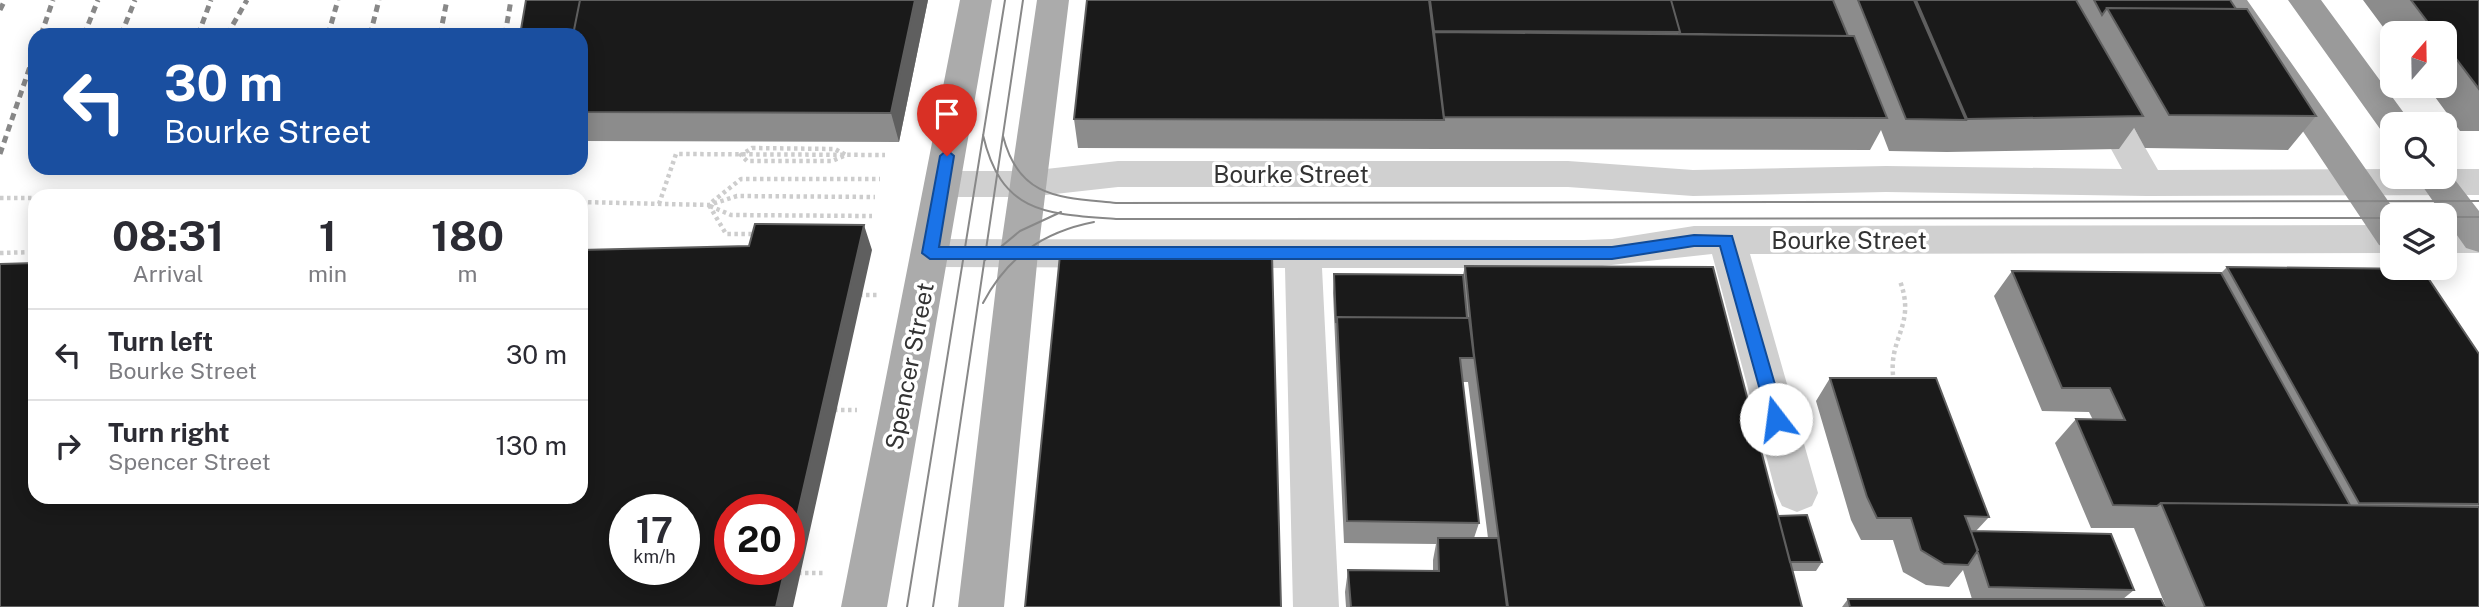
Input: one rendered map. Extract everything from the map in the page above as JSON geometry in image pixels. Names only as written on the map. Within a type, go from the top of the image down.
[{"type":"highway","points":[[2231,0],[2380,219]]},
{"type":"highway","points":[[2304,0],[2386,112]]},
{"type":"highway","points":[[2443,189],[2479,239]]},
{"type":"main road","name":"Spencer Street","points":[[864,607],[976,0]]},
{"type":"main road","points":[[981,607],[1019,253],[1053,0]]},
{"type":"street","points":[[2087,74],[2147,183]]},
{"type":"street","name":"Bourke Street","points":[[942,184],[1028,184],[1118,174],[1568,174],[1693,183],[1886,179],[2147,183],[2380,182]]},
{"type":"street","name":"Bourke Street","points":[[2457,181],[2479,182]]},
{"type":"street","name":"Bourke Street","points":[[930,253],[1612,253],[1694,240],[2380,237]]},
{"type":"street","points":[[2457,239],[2479,239]]},
{"type":"street","points":[[1727,240],[1797,492]]},
{"type":"street","points":[[1303,255],[1317,607]]},
{"type":"path","points":[[659,204],[676,154],[741,155],[752,148],[835,149],[846,155]]},
{"type":"path","points":[[741,155],[747,161],[832,161],[846,155],[885,155]]},
{"type":"path","points":[[709,205],[741,179],[880,178]]},
{"type":"path","points":[[588,202],[709,205],[737,196],[876,197]]},
{"type":"path","points":[[0,198],[28,198]]},
{"type":"path","points":[[709,205],[731,215],[872,216]]},
{"type":"path","points":[[709,205],[726,234],[762,234]]},
{"type":"path","points":[[0,253],[28,253]]},
{"type":"path","points":[[1897,391],[1889,368],[1894,347],[1909,312],[1908,296],[1900,281]]},
{"type":"path","points":[[850,295],[886,295]]},
{"type":"path","points":[[825,410],[863,410]]},
{"type":"path","points":[[805,573],[828,573]]},
{"type":"building","points":[[526,0],[580,0],[574,28],[521,28]]},
{"type":"building","points":[[580,0],[915,0],[891,113],[588,112],[588,28],[574,28]]},
{"type":"building","points":[[1087,0],[1429,0],[1444,120],[1074,119]]},
{"type":"building","points":[[1430,0],[1671,0],[1680,32],[1434,31]]},
{"type":"building","points":[[1671,0],[1833,0],[1848,36],[1679,34]]},
{"type":"building","points":[[1858,0],[1914,0],[1966,120],[1906,119]]},
{"type":"building","points":[[1916,0],[2076,0],[2143,116],[1967,119]]},
{"type":"building","points":[[2094,0],[2230,0],[2236,9],[2107,8],[2102,15]]},
{"type":"building","points":[[2411,0],[2479,0],[2479,89],[2457,60],[2457,21],[2427,21]]},
{"type":"building","points":[[2107,8],[2247,9],[2316,116],[2169,115]]},
{"type":"building","points":[[1434,32],[1854,36],[1887,118],[1444,117]]},
{"type":"building","points":[[755,224],[864,225],[802,494],[714,494],[714,585],[781,585],[776,607],[0,607],[0,264],[28,263],[28,504],[588,504],[588,250],[749,246]]},
{"type":"building","points":[[1060,255],[1272,255],[1281,607],[1025,607]]},
{"type":"building","points":[[1465,266],[1713,267],[1802,607],[1508,607],[1474,355]]},
{"type":"building","points":[[2227,267],[2380,269],[2380,280],[2429,280],[2479,354],[2479,504],[2359,503]]},
{"type":"building","points":[[2012,271],[2221,273],[2350,505],[2113,505],[2076,419],[2125,420],[2110,388],[2062,388]]},
{"type":"building","points":[[1334,274],[1463,275],[1467,318],[1337,317],[1336,323]]},
{"type":"building","points":[[1337,317],[1469,318],[1474,358],[1460,358],[1479,523],[1347,521]]},
{"type":"building","points":[[1830,378],[1936,378],[1989,517],[1965,516],[1978,550],[1968,565],[1944,564],[1921,550],[1911,518],[1877,518],[1867,497]]},
{"type":"building","points":[[2161,503],[2479,507],[2479,607],[2205,607]]},
{"type":"building","points":[[1807,515],[1822,562],[1790,562],[1778,516]]},
{"type":"building","points":[[1971,531],[2111,534],[2134,590],[1989,587]]},
{"type":"building","points":[[1438,538],[1498,538],[1507,607],[1351,607],[1348,570],[1439,571]]},
{"type":"building","points":[[1848,599],[2161,599],[2165,607],[1850,607]]},
{"type":"tram line","points":[[983,135],[1005,0]]},
{"type":"tram line","points":[[997,173],[1023,0]]},
{"type":"tram line","points":[[907,607],[983,135]]},
{"type":"tram line","points":[[983,135],[997,173]]},
{"type":"tram line","points":[[1003,136],[1010,157],[1020,172],[1044,191],[1077,199],[1116,203],[2479,201]]},
{"type":"tram line","points":[[933,607],[997,173]]},
{"type":"tram line","points":[[997,173],[1014,195],[1047,211],[1058,213]]},
{"type":"tram line","points":[[985,260],[1020,231],[1058,213]]},
{"type":"tram line","points":[[1058,213],[1116,219],[2380,218]]},
{"type":"tram line","points":[[2457,217],[2479,217]]},
{"type":"tram line","points":[[983,303],[1003,272],[1028,249],[1059,232],[1094,222]]},
{"type":"railway","points":[[0,10],[5,0]]},
{"type":"railway","points":[[43,28],[53,0]]},
{"type":"railway","points":[[87,28],[98,0]]},
{"type":"railway","points":[[124,28],[135,0]]},
{"type":"railway","points":[[201,28],[211,0]]},
{"type":"railway","points":[[231,28],[247,0]]},
{"type":"railway","points":[[330,28],[338,0]]},
{"type":"railway","points":[[372,28],[379,0]]},
{"type":"railway","points":[[441,28],[447,0]]},
{"type":"railway","points":[[506,28],[511,0]]},
{"type":"railway","points":[[0,154],[28,72]]},
{"type":"route","points":[[947,156],[930,253],[1612,253],[1694,240],[1727,240],[1776,419]]}]
